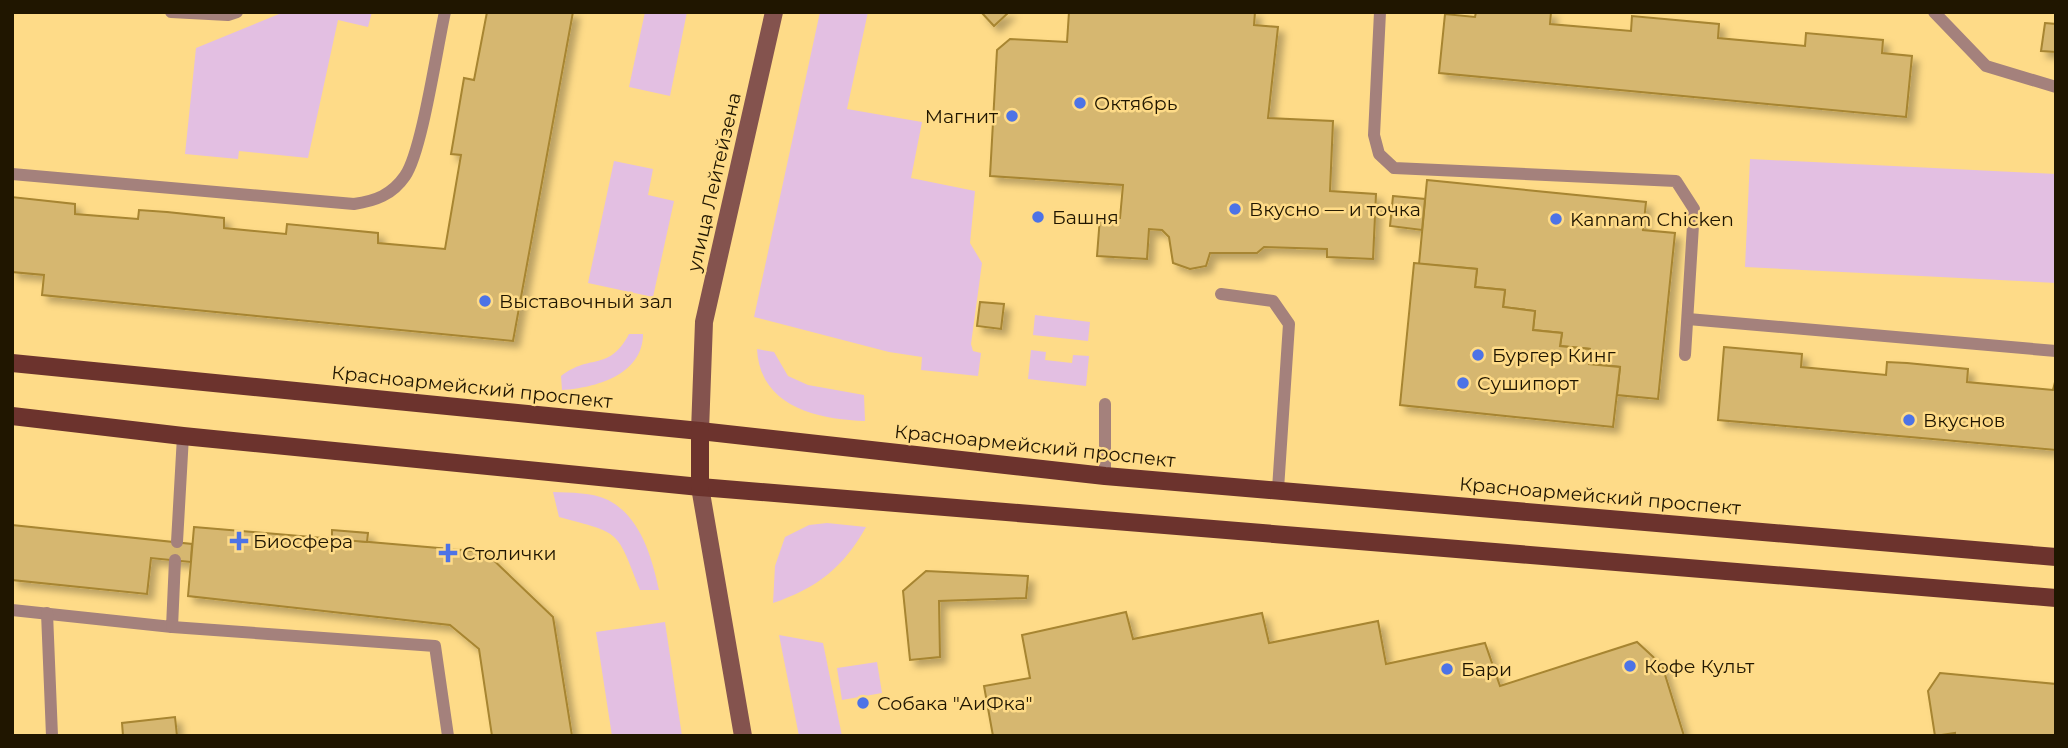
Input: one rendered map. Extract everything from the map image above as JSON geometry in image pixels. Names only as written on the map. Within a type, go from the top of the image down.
[{"type":"main road","name":"Красноармейский проспект","points":[[12,363],[700,431],[1105,476],[2056,557]]},
{"type":"main road","points":[[12,416],[183,436],[700,487],[2056,598]]},
{"type":"main road","name":"улица Лейтейзена","points":[[700,431],[700,487]]},
{"type":"street","name":"улица Лейтейзена","points":[[700,431],[704,322],[774,12]]},
{"type":"street","name":"улица Лейтейзена","points":[[700,487],[743,736]]},
{"type":"lane","points":[[171,12],[228,15],[237,12]]},
{"type":"lane","points":[[12,174],[354,204],[370,202],[397,186],[413,159],[445,12]]},
{"type":"lane","points":[[1380,12],[1374,135],[1379,154],[1385,162],[1404,170],[1676,181],[1694,209],[1685,355]]},
{"type":"lane","points":[[1934,12],[1986,66],[2056,87]]},
{"type":"lane","points":[[1221,295],[1272,301],[1289,324],[1278,489]]},
{"type":"lane","points":[[1688,319],[2056,351]]},
{"type":"lane","points":[[1105,404],[1105,476]]},
{"type":"lane","points":[[177,542],[183,436]]},
{"type":"lane","points":[[172,627],[176,560]]},
{"type":"lane","points":[[12,610],[172,627],[435,646],[448,736]]},
{"type":"lane","points":[[47,613],[52,736]]},
{"type":"shaded area","points":[[284,12],[372,12],[368,27],[338,20],[308,158],[239,151],[238,159],[185,154],[196,48]]},
{"type":"shaded area","points":[[645,12],[687,12],[670,96],[629,87]]},
{"type":"shaded area","points":[[820,12],[868,12],[847,109],[922,122],[911,178],[975,191],[970,243],[982,263],[971,344],[973,351],[981,353],[978,376],[921,370],[922,357],[889,352],[754,317]]},
{"type":"shaded area","points":[[1750,159],[2056,174],[2056,283],[1745,267]]},
{"type":"shaded area","points":[[614,161],[653,169],[648,195],[674,201],[653,297],[588,283]]},
{"type":"shaded area","points":[[1035,315],[1090,322],[1088,341],[1033,335]]},
{"type":"shaded area","points":[[629,334],[643,334],[641,348],[626,369],[602,382],[562,390],[561,376],[581,365],[607,358],[622,346]]},
{"type":"shaded area","points":[[757,349],[774,352],[788,376],[808,385],[864,395],[865,421],[811,413],[780,397],[768,384],[761,369]]},
{"type":"shaded area","points":[[1031,350],[1046,352],[1045,360],[1072,363],[1073,355],[1089,356],[1086,386],[1028,379]]},
{"type":"shaded area","points":[[553,492],[595,496],[619,507],[643,539],[659,590],[640,590],[626,555],[614,537],[606,531],[559,517]]},
{"type":"shaded area","points":[[827,523],[866,527],[848,554],[827,575],[803,591],[773,603],[775,566],[785,537],[809,525]]},
{"type":"shaded area","points":[[665,622],[682,736],[612,736],[596,632]]},
{"type":"shaded area","points":[[779,635],[823,643],[842,736],[799,736]]},
{"type":"shaded area","points":[[877,662],[882,693],[842,700],[837,668]]},
{"type":"building","points":[[487,12],[573,12],[513,341],[42,295],[44,275],[12,272],[12,197],[75,204],[75,214],[138,219],[139,210],[167,212],[224,218],[224,228],[286,234],[287,224],[378,233],[378,243],[445,249],[461,155],[451,154],[464,78],[474,80]]},
{"type":"building","points":[[981,12],[1009,12],[994,26]]},
{"type":"building","points":[[1069,12],[1255,12],[1254,25],[1278,27],[1268,118],[1333,121],[1330,191],[1376,194],[1373,259],[1327,257],[1327,249],[1264,247],[1257,253],[1210,253],[1206,266],[1190,269],[1173,263],[1169,237],[1162,230],[1149,229],[1147,259],[1097,256],[1100,217],[1120,218],[1123,185],[990,176],[997,50],[1010,39],[1067,42]]},
{"type":"building","points":[[1476,12],[1551,12],[1550,24],[1631,31],[1632,16],[1719,24],[1718,38],[1805,46],[1806,33],[1883,40],[1882,53],[1912,56],[1906,117],[1439,73],[1445,14],[1475,17]]},
{"type":"building","points":[[2045,23],[2056,24],[2056,52],[2041,51]]},
{"type":"building","points":[[1427,180],[1646,202],[1643,230],[1675,233],[1658,399],[1617,395],[1620,367],[1589,364],[1590,349],[1560,346],[1562,333],[1533,330],[1535,311],[1503,307],[1505,290],[1475,287],[1477,269],[1419,264]]},
{"type":"building","points":[[1393,196],[1425,199],[1422,230],[1390,226]]},
{"type":"building","points":[[1414,263],[1477,269],[1475,287],[1505,290],[1503,307],[1535,311],[1533,330],[1562,333],[1560,346],[1590,349],[1589,364],[1620,367],[1613,427],[1400,405]]},
{"type":"building","points":[[980,302],[1004,304],[1001,329],[977,326]]},
{"type":"building","points":[[1724,347],[1802,354],[1801,367],[1886,375],[1887,362],[1968,369],[1967,382],[2053,390],[2056,378],[2056,450],[1718,420]]},
{"type":"building","points":[[12,525],[192,544],[191,562],[151,558],[147,594],[12,580]]},
{"type":"building","points":[[194,527],[485,552],[553,617],[572,736],[492,736],[479,649],[450,625],[188,596]]},
{"type":"building","points":[[332,530],[368,533],[367,542],[332,539]]},
{"type":"building","points":[[926,571],[1028,576],[1026,598],[939,601],[940,657],[910,660],[903,591]]},
{"type":"building","points":[[1126,612],[1133,639],[1262,613],[1269,643],[1378,621],[1386,664],[1485,643],[1500,686],[1637,642],[1662,665],[1684,736],[993,736],[984,686],[1030,678],[1022,635]]},
{"type":"building","points":[[1940,673],[2056,684],[2056,736],[1955,736],[1955,733],[1935,736],[1928,691]]},
{"type":"building","points":[[175,717],[177,736],[123,736],[122,723]]},
{"type":"place","name":"Октябрь","points":[[1080,103]]},
{"type":"place","name":"Магнит","points":[[1012,116]]},
{"type":"place","name":"Вкусно — и точка","points":[[1235,209]]},
{"type":"place","name":"Башня","points":[[1038,217]]},
{"type":"place","name":"Kannam Chicken","points":[[1556,219]]},
{"type":"place","name":"Выставочный зал","points":[[485,301]]},
{"type":"place","name":"Бургер Кинг","points":[[1478,355]]},
{"type":"place","name":"Сушипорт","points":[[1463,383]]},
{"type":"place","name":"Вкуснов","points":[[1909,420]]},
{"type":"place","name":"Биосфера","points":[[239,541]]},
{"type":"place","name":"Столички","points":[[448,553]]},
{"type":"place","name":"Кофе Культ","points":[[1630,666]]},
{"type":"place","name":"Бари","points":[[1447,669]]},
{"type":"place","name":"Собака \"АиФка\"","points":[[863,703]]}]
